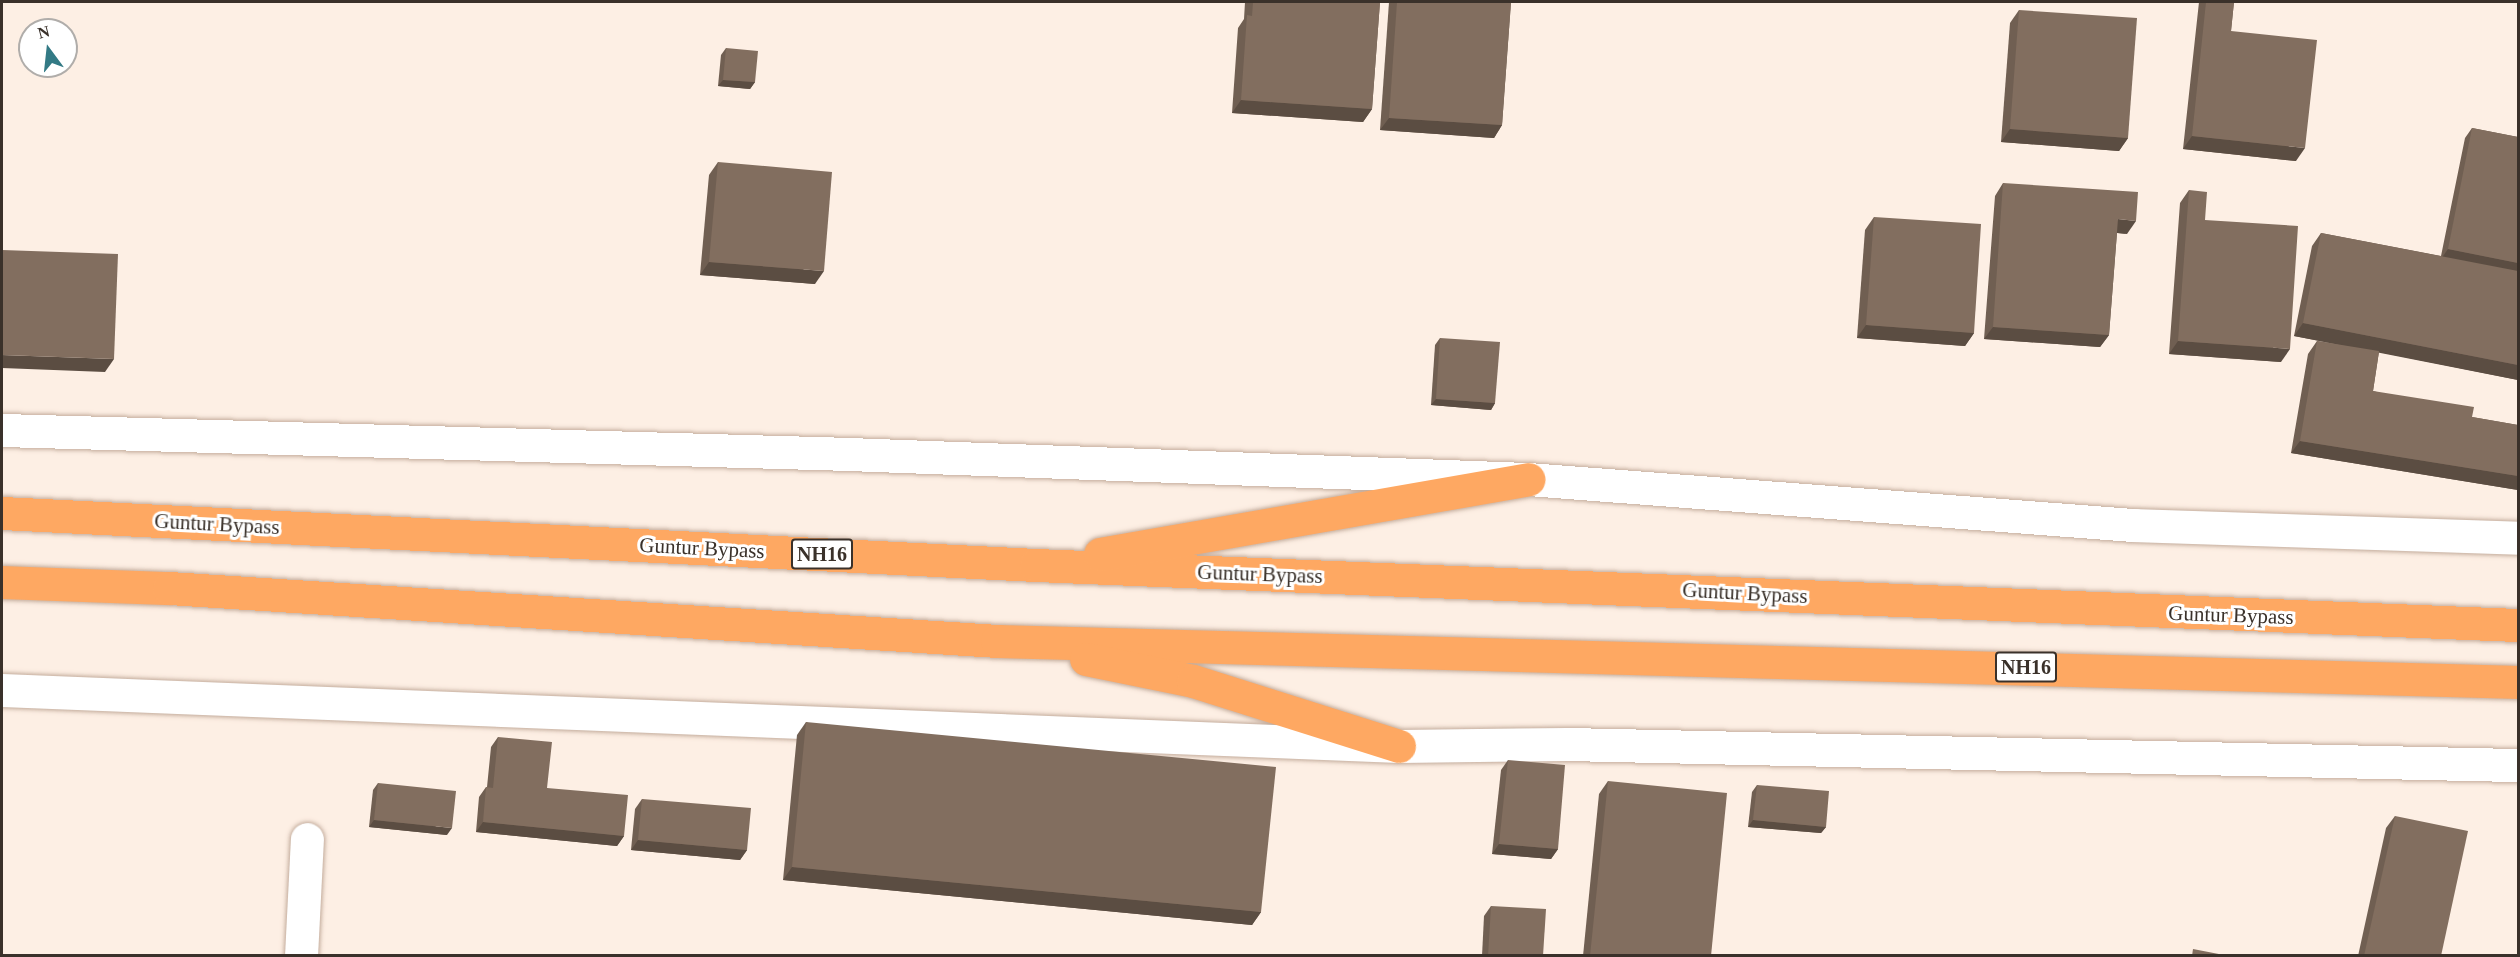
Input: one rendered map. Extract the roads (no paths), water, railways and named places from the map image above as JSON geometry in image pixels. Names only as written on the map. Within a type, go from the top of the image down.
[{"type":"highway","points":[[1036,565],[1528,479]]},
{"type":"highway","name":"Guntur Bypass","points":[[2,513],[1036,565],[1643,588],[2121,612],[2518,625]]},
{"type":"highway","name":"NH16","points":[[2,582],[169,588],[997,641],[2518,682]]},
{"type":"highway","points":[[997,641],[1193,681],[1399,746]]},
{"type":"street","points":[[2,430],[848,454],[1528,479],[2133,525],[2518,538]]},
{"type":"street","points":[[2,690],[1399,746],[1578,744],[2518,765]]},
{"type":"street","points":[[301,956],[307,839]]}]
